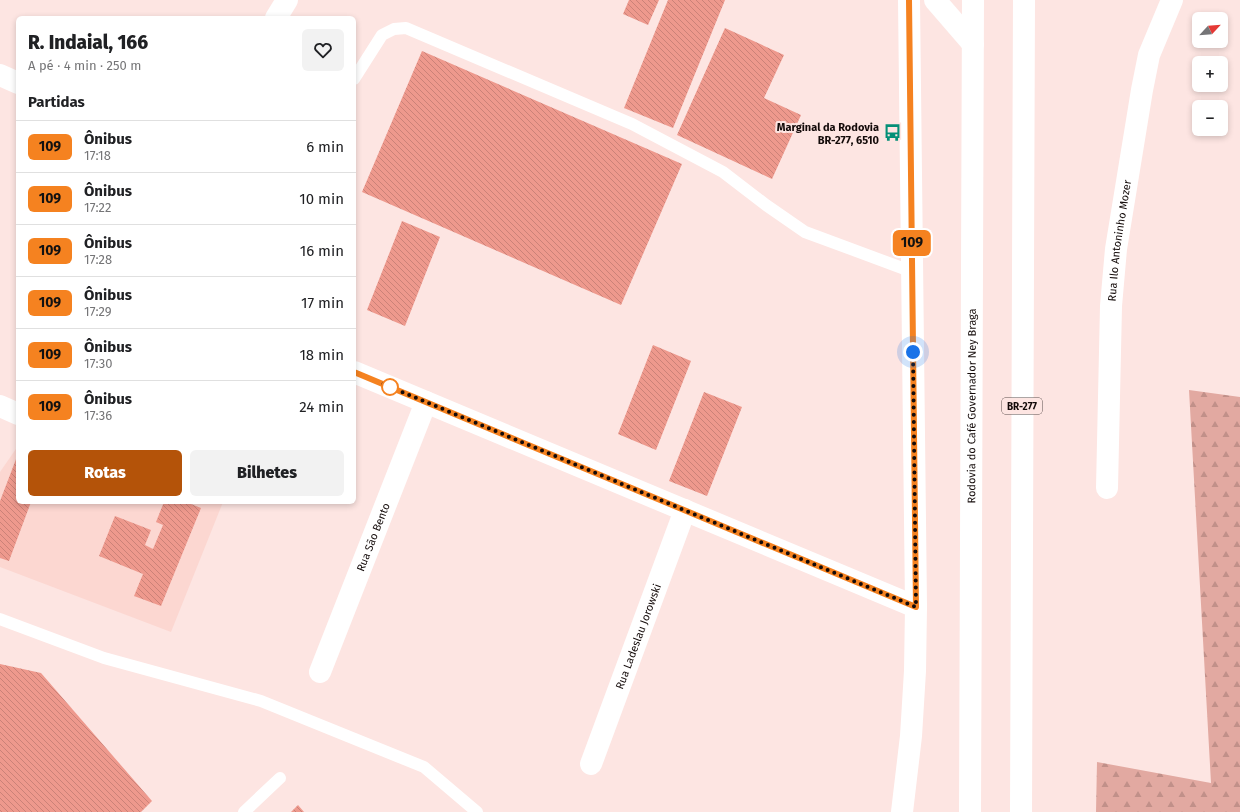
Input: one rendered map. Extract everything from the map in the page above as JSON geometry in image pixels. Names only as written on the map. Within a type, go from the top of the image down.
[{"type":"main road","points":[[277,16],[287,0]]},
{"type":"main road","points":[[902,812],[911,736],[915,672],[916,607],[909,0]]},
{"type":"main road","points":[[935,0],[973,44]]},
{"type":"main road","name":"Rodovia do Café Governador Ney Braga","points":[[970,812],[973,0]]},
{"type":"main road","name":"BR-277","points":[[1021,812],[1024,0]]},
{"type":"main road","name":"Rua Ilo Antoninho Mozer","points":[[1107,488],[1111,306],[1116,249],[1149,55],[1172,0]]},
{"type":"main road","points":[[0,75],[16,82]]},
{"type":"main road","points":[[356,373],[916,607]]},
{"type":"main road","name":"Rua São Bento","points":[[320,672],[426,402]]},
{"type":"main road","points":[[0,406],[16,413]]},
{"type":"main road","name":"Rua Ladeslau Jorowski","points":[[591,764],[685,510]]},
{"type":"lane","points":[[356,76],[382,35],[394,29],[406,28],[632,124],[723,172],[766,205],[805,232],[913,272]]},
{"type":"lane","points":[[0,619],[104,658],[261,701],[380,748],[424,766],[478,812]]},
{"type":"lane","points":[[244,812],[280,778]]},
{"type":"shaded area","points":[[16,449],[16,504],[222,504],[171,632],[0,567],[0,472]]},
{"type":"green space","points":[[1189,390],[1240,397],[1240,812],[1096,812],[1097,762],[1211,783]]},
{"type":"building","points":[[629,0],[659,0],[648,25],[623,14]]},
{"type":"building","points":[[668,0],[725,0],[673,128],[624,108]]},
{"type":"building","points":[[725,28],[784,55],[764,98],[801,115],[772,179],[677,135]]},
{"type":"building","points":[[422,51],[682,164],[621,305],[362,192]]},
{"type":"building","points":[[402,221],[440,237],[405,326],[367,310]]},
{"type":"building","points":[[653,345],[691,361],[656,450],[618,434]]},
{"type":"building","points":[[704,392],[742,407],[707,496],[669,481]]},
{"type":"building","points":[[16,459],[16,504],[30,504],[9,561],[0,558],[0,501]]},
{"type":"building","points":[[163,504],[191,504],[201,508],[161,606],[134,596],[143,574],[99,556],[115,516],[151,530],[145,545],[153,549],[163,525],[156,522]]},
{"type":"building","points":[[0,664],[41,673],[152,801],[141,812],[0,812]]},
{"type":"building","points":[[298,805],[304,812],[291,812]]},
{"type":"bus line","name":"109","points":[[356,373],[916,607],[909,0]]},
{"type":"place","name":"Marginal da Rodovia BR-277, 6510","points":[[892,133]]},
{"type":"route","points":[[390,387],[383,384],[916,607],[913,352]]}]
